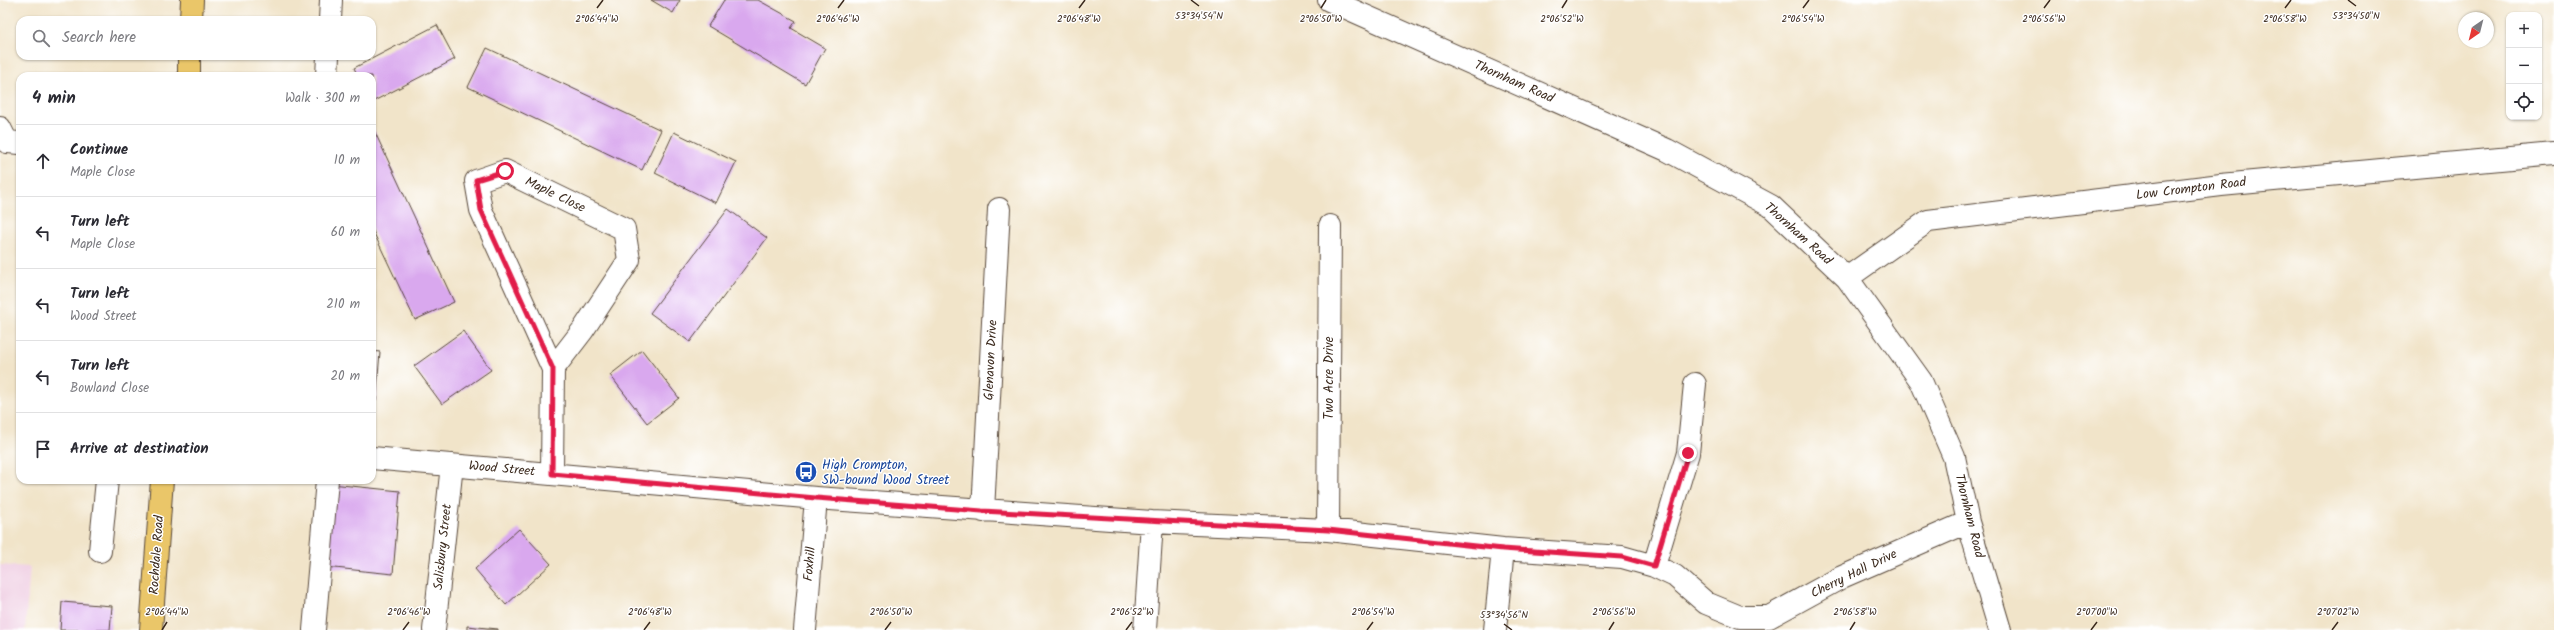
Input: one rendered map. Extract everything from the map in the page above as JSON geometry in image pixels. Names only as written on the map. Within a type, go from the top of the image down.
[{"type":"main road","points":[[191,16],[192,0]]},
{"type":"main road","points":[[188,72],[189,60]]},
{"type":"main road","name":"Rochdale Road","points":[[151,630],[162,484]]},
{"type":"street","points":[[330,16],[331,0]]},
{"type":"street","name":"Thornham Road","points":[[1329,0],[1667,150],[1771,206],[1847,278],[1921,381],[1954,457],[1968,522],[2000,630]]},
{"type":"street","points":[[327,72],[328,60]]},
{"type":"street","points":[[0,128],[7,142],[16,143]]},
{"type":"street","name":"Low Crompton Road","points":[[1847,278],[1928,221],[2221,185],[2554,154]]},
{"type":"street","name":"Maple Close","points":[[552,474],[553,369],[481,210],[476,180],[505,171],[624,229],[629,260],[583,330],[553,369]]},
{"type":"street","name":"Glenavon Drive","points":[[982,511],[999,209]]},
{"type":"street","name":"Two Acre Drive","points":[[1328,530],[1330,226]]},
{"type":"street","points":[[1654,566],[1688,453],[1695,384]]},
{"type":"street","name":"Wood Street","points":[[376,458],[816,498],[1152,522],[1328,530],[1503,549],[1622,557],[1654,566],[1675,576],[1706,602],[1742,623]]},
{"type":"street","name":"Salisbury Street","points":[[434,630],[452,465]]},
{"type":"street","points":[[100,552],[107,484]]},
{"type":"street","points":[[314,630],[327,484]]},
{"type":"street","name":"Foxhill","points":[[805,630],[816,498]]},
{"type":"street","points":[[1144,630],[1152,522]]},
{"type":"street","name":"Cherry Hall Drive","points":[[1742,623],[1769,617],[1842,577],[1968,522]]},
{"type":"street","points":[[1495,630],[1503,549]]},
{"type":"shaded area","points":[[0,565],[30,567],[25,630],[0,630]]},
{"type":"building","points":[[651,0],[680,0],[673,13]]},
{"type":"building","points":[[724,0],[758,0],[796,21],[791,28],[825,48],[805,84],[708,26]]},
{"type":"building","points":[[437,25],[455,59],[376,100],[376,72],[356,72],[354,68],[369,60],[376,60],[376,57]]},
{"type":"building","points":[[487,48],[661,130],[642,170],[468,87]]},
{"type":"building","points":[[674,132],[736,162],[716,203],[655,173]]},
{"type":"building","points":[[376,135],[454,302],[415,320],[376,237]]},
{"type":"building","points":[[728,209],[767,238],[690,342],[650,313]]},
{"type":"building","points":[[463,331],[491,370],[442,404],[414,366]]},
{"type":"building","points":[[642,350],[679,398],[647,423],[610,375]]},
{"type":"building","points":[[376,352],[380,352],[376,400]]},
{"type":"building","points":[[331,484],[400,491],[393,574],[325,567]]},
{"type":"building","points":[[519,529],[551,564],[506,605],[475,569]]},
{"type":"building","points":[[62,602],[112,606],[110,630],[60,630]]},
{"type":"building","points":[[467,626],[498,629],[498,630],[467,630]]},
{"type":"place","name":"High Crompton, SW-bound Wood Street","points":[[806,472]]},
{"type":"route","points":[[505,171],[476,180],[481,210],[553,369],[552,474],[816,498],[982,511],[1152,522],[1328,530],[1503,549],[1622,557],[1654,566],[1688,453]]}]
